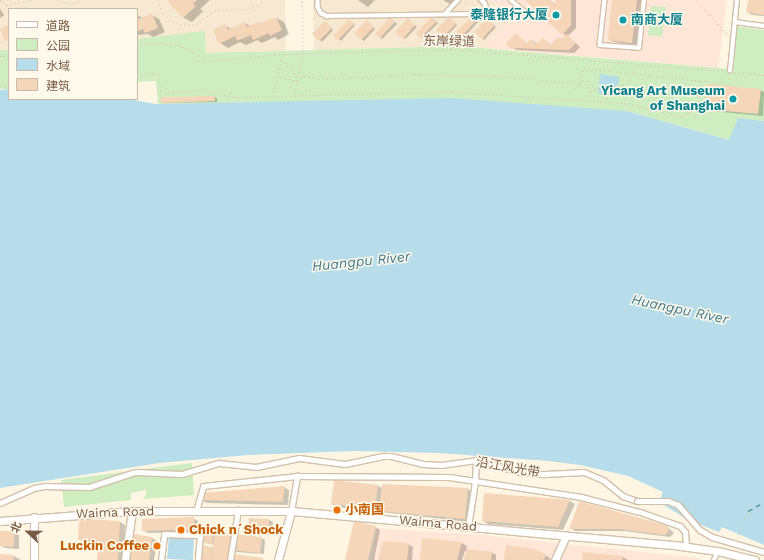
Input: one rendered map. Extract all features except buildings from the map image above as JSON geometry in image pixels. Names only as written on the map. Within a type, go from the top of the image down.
[{"type":"street","name":"沿江风光带","points":[[0,503],[34,488],[44,486],[89,487],[135,472],[182,474],[219,463],[256,467],[307,458],[345,464],[384,456],[391,456],[422,464],[440,465],[476,460],[520,472],[545,474],[584,472],[603,480],[623,496],[637,501],[668,501],[678,505],[700,530],[712,538],[764,552]]},
{"type":"street","points":[[468,527],[475,480],[476,460]]},
{"type":"street","points":[[278,560],[291,510],[297,476]]},
{"type":"street","points":[[196,511],[203,486],[297,476],[449,477],[581,497],[640,512],[680,526],[685,532],[686,546]]},
{"type":"street","points":[[230,560],[238,510]]},
{"type":"street","name":"Waima Road","points":[[0,521],[34,517],[132,511],[291,510],[686,546],[718,551],[755,560]]},
{"type":"street","points":[[125,560],[132,511]]},
{"type":"street","points":[[34,517],[34,560]]},
{"type":"street","points":[[161,560],[164,534],[200,535],[198,560]]},
{"type":"street","points":[[556,560],[566,535]]},
{"type":"lane","points":[[318,0],[318,7],[321,13],[327,16],[482,13],[486,9],[485,4],[481,0]]},
{"type":"lane","points":[[445,14],[458,0]]},
{"type":"lane","points":[[511,0],[524,11]]},
{"type":"lane","points":[[605,0],[600,45],[639,48],[644,0]]},
{"type":"lane","points":[[730,71],[737,0]]},
{"type":"lane","points":[[735,22],[764,26]]},
{"type":"lane","points":[[714,560],[718,551]]},
{"type":"path","points":[[0,0],[7,5],[31,0]]},
{"type":"path","points":[[57,0],[76,3],[81,0]]},
{"type":"path","points":[[158,0],[163,14],[169,20],[180,24],[192,25],[201,22],[211,13],[218,10],[245,9],[258,5],[263,0]]},
{"type":"path","points":[[295,97],[303,54],[302,0]]},
{"type":"path","points":[[696,0],[733,40]]},
{"type":"path","name":"东岸绿道","points":[[138,45],[162,43],[178,45],[210,61],[282,54],[451,49],[764,74]]},
{"type":"path","points":[[273,97],[282,54]]},
{"type":"path","points":[[281,60],[292,69],[297,80]]},
{"type":"path","points":[[277,76],[297,80],[305,75],[319,79],[421,74],[494,76],[579,83],[584,68],[633,72],[701,81],[728,82],[730,71]]},
{"type":"path","points":[[575,88],[584,80],[591,92],[600,87],[607,98],[619,85],[627,84],[633,72]]},
{"type":"path","points":[[138,76],[160,74],[160,93],[201,90],[234,97],[295,97],[453,92],[624,103],[681,116],[698,110],[701,81]]},
{"type":"path","points":[[736,540],[748,512]]},
{"type":"shaded area","points":[[0,0],[285,0],[286,51],[206,53],[205,32],[138,39],[138,8],[8,8],[8,50],[0,50]]},
{"type":"shaded area","points":[[313,0],[491,0],[510,19],[484,48],[455,46],[314,50]]},
{"type":"shaded area","points":[[491,0],[727,0],[718,68],[484,48],[510,19]]},
{"type":"shaded area","points":[[377,528],[481,535],[700,558],[699,560],[371,560]]},
{"type":"green space","points":[[651,6],[666,7],[662,37],[648,35]]},
{"type":"green space","points":[[735,26],[764,30],[764,121],[738,118],[730,140],[627,111],[265,102],[158,104],[156,81],[138,82],[138,39],[205,31],[206,53],[455,46],[730,69]]},
{"type":"green space","points":[[0,50],[8,50],[8,89],[0,89]]},
{"type":"green space","points":[[192,463],[194,495],[143,499],[146,495],[146,490],[131,493],[131,500],[64,507],[61,480]]},
{"type":"water","points":[[600,74],[619,77],[619,83],[607,96],[598,93]]},
{"type":"water","name":"Huangpu River","points":[[8,89],[8,100],[134,100],[156,104],[451,98],[627,111],[729,140],[738,118],[764,121],[764,545],[722,527],[719,532],[688,520],[659,502],[663,492],[628,476],[580,465],[549,461],[438,453],[355,451],[248,455],[159,463],[0,488],[0,90]]},
{"type":"water","points":[[169,537],[194,539],[193,560],[167,559]]},
{"type":"ferry route","points":[[748,511],[764,502]]},
{"type":"place","name":"泰隆银行大厦","points":[[556,15]]},
{"type":"place","name":"南商大厦","points":[[623,20]]},
{"type":"place","name":"Yicang Art Museum of Shanghai","points":[[733,99]]},
{"type":"place","name":"小南国","points":[[337,510]]},
{"type":"place","name":"Chick n´Shock","points":[[181,530]]},
{"type":"place","name":"Luckin Coffee","points":[[157,546]]}]
